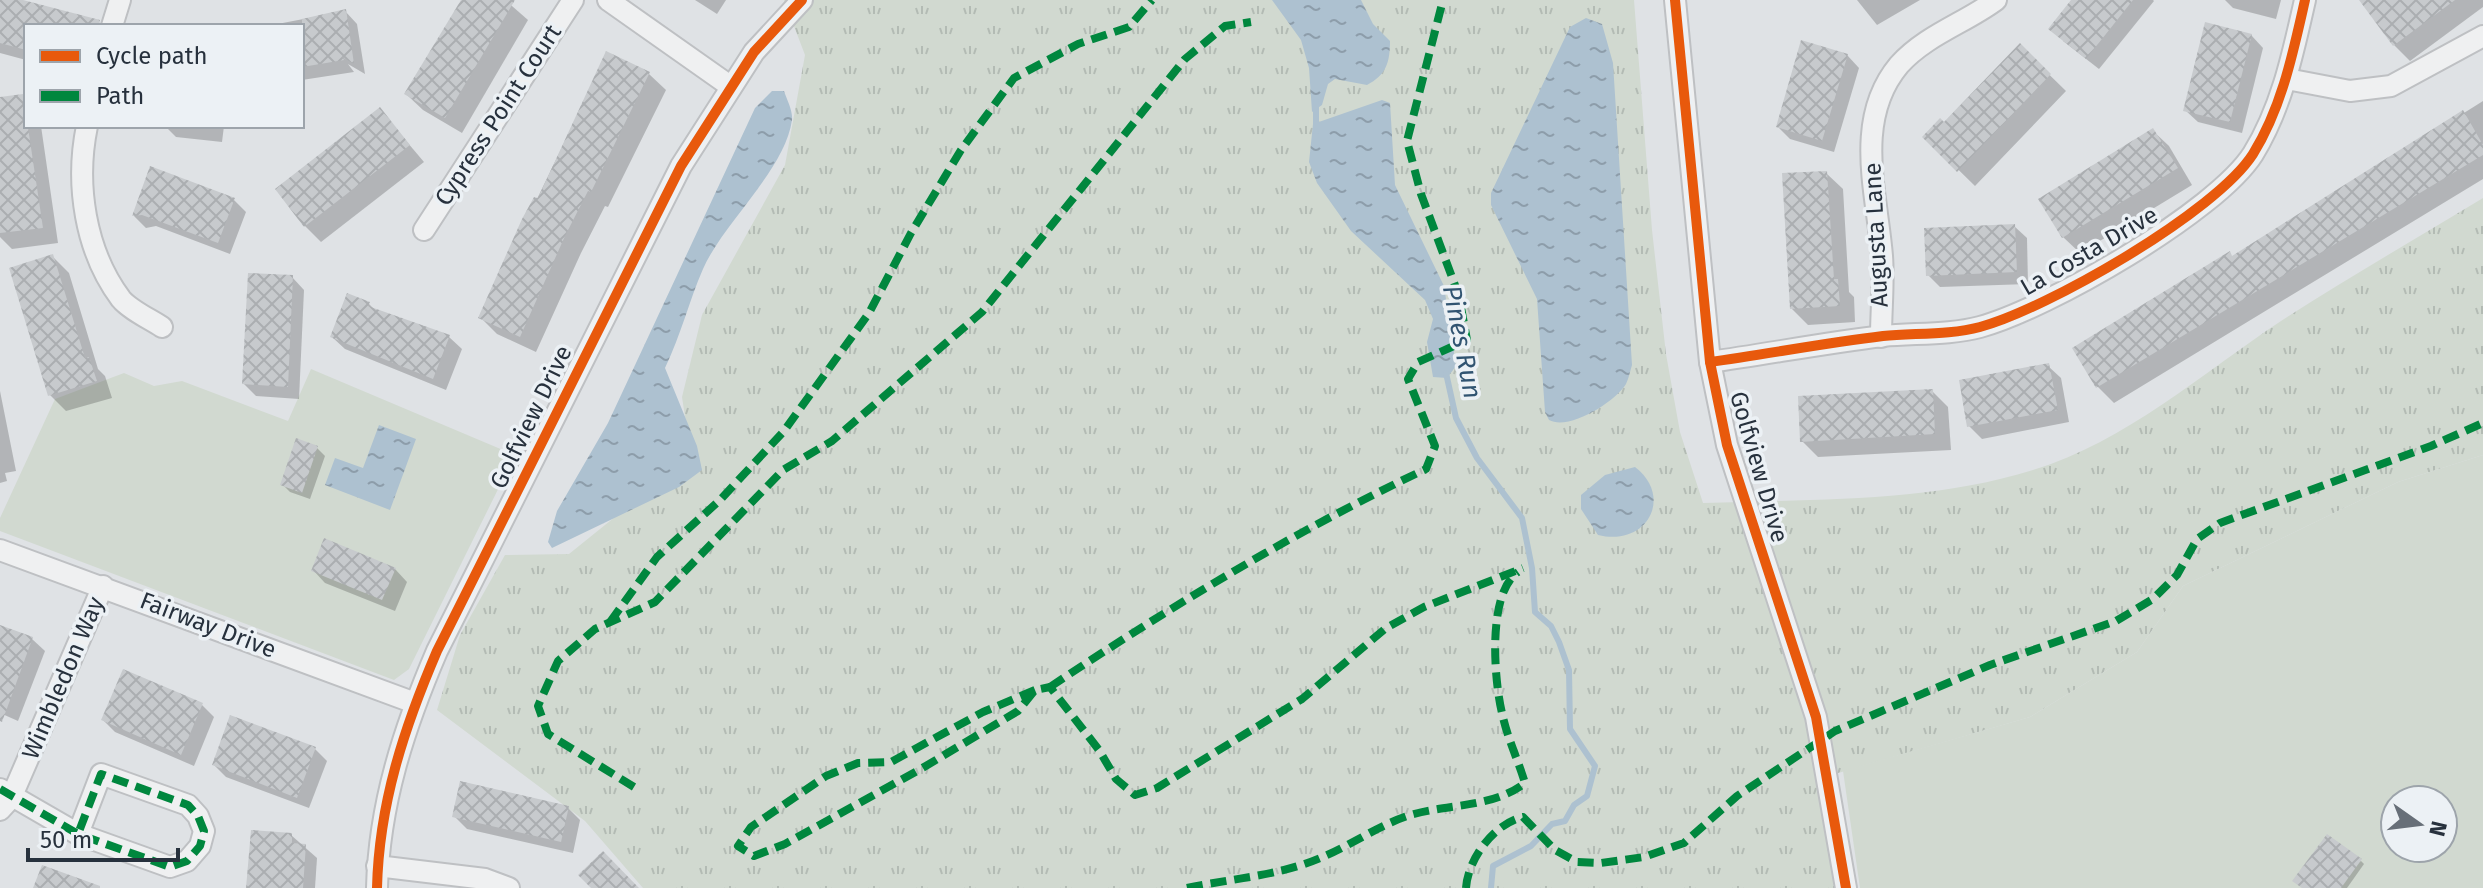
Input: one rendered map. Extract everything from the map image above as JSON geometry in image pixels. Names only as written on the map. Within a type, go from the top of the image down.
[{"type":"street","points":[[113,24],[120,0]]},
{"type":"street","name":"Cypress Point Court","points":[[424,230],[573,0]]},
{"type":"street","points":[[608,0],[730,86]]},
{"type":"street","name":"Golfview Drive","points":[[377,888],[377,866],[390,779],[415,703],[681,166],[754,52],[802,0]]},
{"type":"street","name":"Golfview Drive","points":[[1675,0],[1710,362],[1727,445],[1816,717],[1846,888]]},
{"type":"street","name":"Augusta Lane","points":[[1881,337],[1882,258],[1870,168],[1874,121],[1881,99],[1900,65],[1938,33],[1996,0]]},
{"type":"street","name":"La Costa Drive","points":[[1710,362],[1881,337],[1977,328],[2035,308],[2175,224],[2233,180],[2253,153],[2287,79],[2305,0]]},
{"type":"street","points":[[2287,79],[2350,91],[2391,86],[2483,36]]},
{"type":"street","points":[[87,128],[81,179],[85,218],[103,267],[122,301],[162,327]]},
{"type":"street","name":"Fairway Drive","points":[[0,550],[415,703]]},
{"type":"street","name":"Wimbledon Way","points":[[4,799],[103,586]]},
{"type":"street","points":[[4,799],[78,834],[170,867],[187,861],[200,846],[204,831],[198,816],[188,805],[101,774],[78,834]]},
{"type":"street","points":[[377,866],[485,879],[509,888]]},
{"type":"green space","points":[[784,0],[1634,0],[1652,230],[1666,354],[1680,432],[1703,503],[1828,500],[1952,489],[2033,470],[2067,457],[2132,424],[2281,321],[2483,198],[2483,455],[2398,482],[2183,586],[2137,652],[2030,717],[1828,776],[1846,888],[643,888],[585,821],[437,710],[460,635],[505,555],[569,554],[636,500],[693,469],[682,397],[702,315],[785,165],[805,55]]},
{"type":"green space","points":[[311,369],[515,455],[409,669],[394,680],[0,531],[0,518],[55,399],[124,373],[154,386],[182,381],[288,421]]},
{"type":"green space","points":[[2483,455],[2483,888],[1860,888],[1843,771],[2030,717],[2137,652],[2183,586],[2398,482]]},
{"type":"water","points":[[1272,0],[1361,0],[1373,24],[1390,41],[1388,62],[1383,72],[1367,85],[1335,79],[1328,84],[1322,105],[1312,112],[1309,68],[1301,40]]},
{"type":"water","points":[[1586,18],[1602,24],[1613,63],[1632,365],[1626,384],[1612,399],[1591,413],[1568,422],[1558,422],[1549,420],[1545,412],[1537,299],[1491,205],[1491,193],[1570,27]]},
{"type":"water","points":[[772,91],[784,91],[791,109],[792,120],[787,139],[766,177],[712,251],[665,368],[697,446],[702,470],[679,487],[552,548],[548,542],[557,511],[608,423],[755,108]]},
{"type":"water","points":[[1382,100],[1390,103],[1395,185],[1444,286],[1456,366],[1447,378],[1433,377],[1427,342],[1433,319],[1425,300],[1351,231],[1317,183],[1309,162],[1313,124]]},
{"type":"water","points":[[379,425],[416,439],[390,510],[325,485],[335,458],[363,468]]},
{"type":"water","points":[[1635,467],[1647,479],[1653,492],[1650,517],[1642,527],[1630,534],[1615,537],[1598,535],[1581,509],[1581,495],[1605,475]]},
{"type":"building","points":[[0,0],[23,0],[100,20],[99,24],[24,24],[24,49],[0,43]]},
{"type":"building","points":[[461,0],[515,0],[445,118],[404,94]]},
{"type":"building","points":[[2071,0],[2133,0],[2086,59],[2048,29]]},
{"type":"building","points":[[2359,0],[2455,0],[2393,46]]},
{"type":"building","points":[[346,9],[354,64],[342,57],[344,60],[304,67],[302,19]]},
{"type":"building","points":[[2205,22],[2252,34],[2230,122],[2183,111]]},
{"type":"building","points":[[1801,40],[1848,54],[1822,141],[1776,127]]},
{"type":"building","points":[[2020,43],[2051,74],[1957,172],[1922,137],[1940,118],[1944,122]]},
{"type":"building","points":[[606,51],[650,72],[591,192],[588,191],[565,236],[520,337],[478,318],[522,219],[534,197],[538,198]]},
{"type":"building","points":[[23,94],[24,128],[28,128],[43,228],[0,233],[0,97]]},
{"type":"building","points":[[380,107],[410,145],[304,227],[275,189]]},
{"type":"building","points":[[2463,110],[2483,145],[2483,155],[2096,388],[2072,348],[2230,251],[2232,256]]},
{"type":"building","points":[[2153,128],[2178,168],[2062,238],[2038,199]]},
{"type":"building","points":[[150,166],[235,198],[218,243],[142,215],[132,216]]},
{"type":"building","points":[[1827,171],[1834,279],[1838,279],[1840,306],[1790,309],[1782,173]]},
{"type":"building","points":[[2015,224],[2017,272],[1926,276],[1924,228]]},
{"type":"building","points":[[53,254],[85,358],[89,357],[97,381],[48,396],[9,268]]},
{"type":"building","points":[[248,273],[293,275],[288,387],[242,384]]},
{"type":"building","points":[[347,293],[370,302],[368,306],[450,335],[433,379],[330,337]]},
{"type":"building","points":[[2049,363],[2058,410],[1967,427],[1959,380]]},
{"type":"building","points":[[1933,389],[1935,434],[1800,442],[1798,396]]},
{"type":"building","points":[[296,438],[318,446],[302,493],[280,485]]},
{"type":"building","points":[[324,538],[396,568],[382,600],[311,571]]},
{"type":"building","points":[[0,625],[33,637],[2,722],[0,721]]},
{"type":"building","points":[[123,669],[203,703],[181,755],[101,720]]},
{"type":"building","points":[[230,715],[316,747],[297,798],[212,765]]},
{"type":"building","points":[[460,781],[569,806],[561,842],[452,817]]},
{"type":"building","points":[[251,830],[292,833],[292,843],[306,844],[303,888],[246,888]]},
{"type":"building","points":[[2327,834],[2362,859],[2341,888],[2302,888],[2292,881]]},
{"type":"building","points":[[603,851],[639,888],[591,888],[578,875]]},
{"type":"building","points":[[42,865],[100,886],[100,888],[33,888]]},
{"type":"waterway","name":"Pines Run","points":[[1316,102],[1316,131]]},
{"type":"waterway","name":"Pines Run","points":[[1446,373],[1456,418],[1477,458],[1522,518],[1532,568],[1535,612],[1551,626],[1559,642],[1569,670],[1570,729],[1595,766],[1587,796],[1574,805],[1565,821],[1552,824],[1531,846],[1493,866],[1491,888]]},
{"type":"marked path","points":[[610,622],[657,557],[720,500],[784,431],[869,313],[911,233],[961,150],[1014,78],[1078,44],[1129,27],[1152,0]]},
{"type":"marked path","points":[[1050,687],[1234,571],[1426,469],[1435,446],[1408,379],[1418,362],[1467,340],[1459,296],[1421,194],[1407,141],[1443,0]]},
{"type":"marked path","points":[[634,787],[548,734],[538,706],[558,661],[595,629],[655,602],[783,470],[832,441],[982,312],[1185,59],[1225,26],[1251,22]]},
{"type":"marked path","points":[[1466,888],[1472,865],[1493,834],[1523,817],[1555,850],[1577,862],[1601,863],[1644,857],[1684,843],[1737,796],[1835,731],[1990,665],[2116,621],[2153,599],[2177,575],[2197,539],[2220,523],[2431,446],[2483,423]]},
{"type":"marked path","points":[[1035,690],[983,712],[891,762],[858,763],[826,776],[751,827],[738,846],[754,856],[785,844],[1018,711],[1035,690],[1050,687],[1099,750],[1116,779],[1135,795],[1157,788],[1302,699],[1386,628],[1424,607],[1523,568]]},
{"type":"marked path","points":[[1187,888],[1257,876],[1308,863],[1402,818],[1486,801],[1525,783],[1504,722],[1495,659],[1501,598],[1518,572]]},
{"type":"marked path","points":[[0,789],[78,834],[170,867],[187,861],[200,846],[204,831],[198,816],[188,805],[101,774],[78,834]]},
{"type":"cycle path","points":[[377,888],[383,826],[395,767],[437,651],[681,166],[754,52],[802,0]]},
{"type":"cycle path","points":[[1675,0],[1710,362],[1727,445],[1816,717],[1846,888]]},
{"type":"cycle path","points":[[1710,362],[1861,339],[1969,330],[2046,301],[2128,256],[2204,203],[2253,154],[2279,99],[2305,0]]}]
